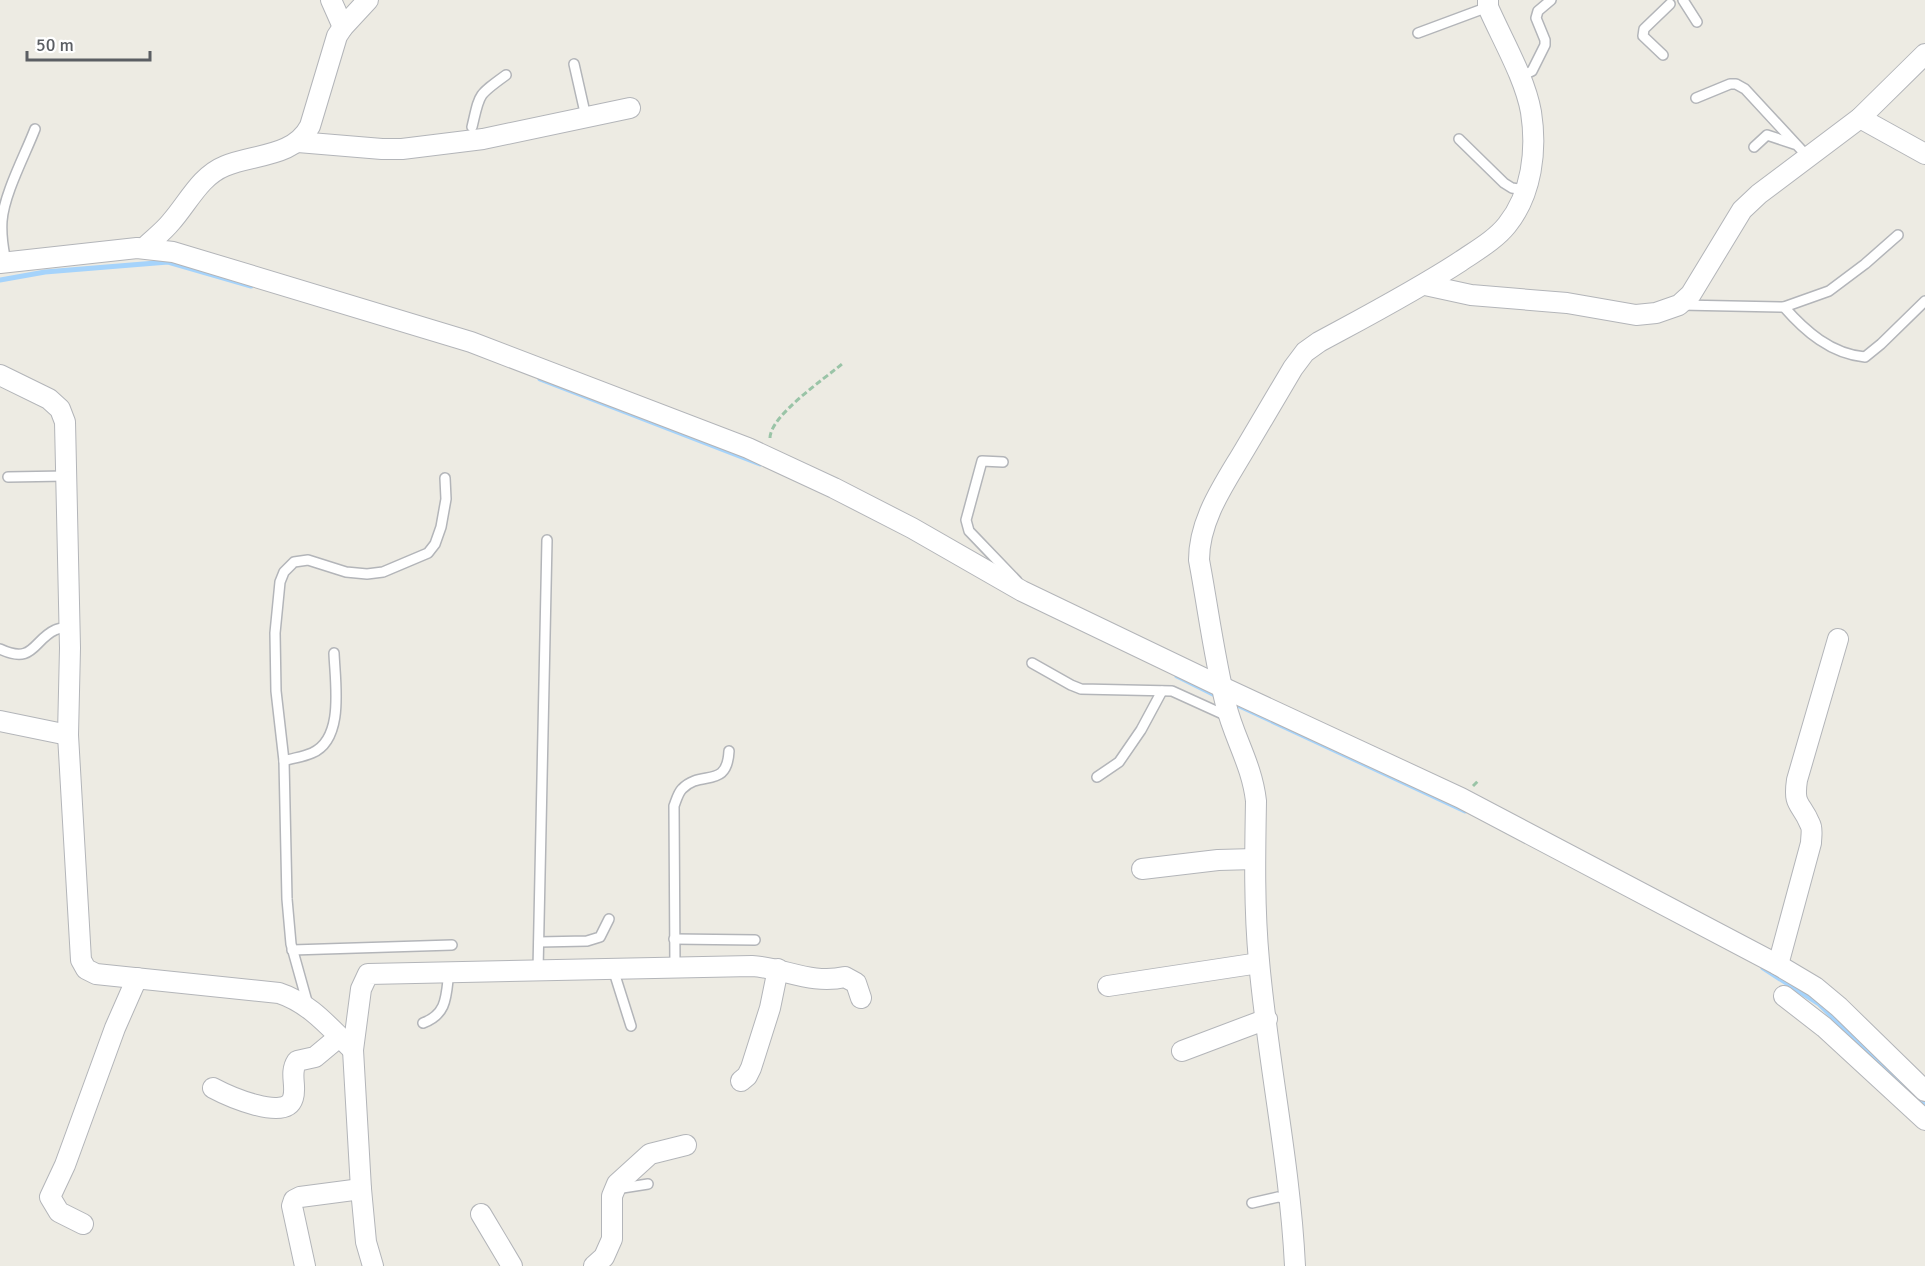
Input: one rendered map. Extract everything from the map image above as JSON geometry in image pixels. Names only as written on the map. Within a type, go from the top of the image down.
[{"type":"street","points":[[331,0],[343,27]]},
{"type":"street","points":[[144,248],[172,221],[206,178],[214,172],[225,166],[289,148],[298,142],[310,126],[334,45],[343,27],[368,0]]},
{"type":"street","points":[[1295,1266],[1291,1200],[1259,963],[1255,893],[1255,786],[1225,701],[1199,560],[1199,545],[1203,528],[1222,488],[1293,368],[1305,352],[1319,342],[1425,285],[1491,241],[1508,225],[1521,202],[1530,175],[1534,142],[1531,111],[1488,4]]},
{"type":"street","points":[[1425,285],[1471,295],[1567,303],[1636,315],[1656,313],[1679,305],[1691,294],[1743,210],[1802,151],[1860,118],[1925,54]]},
{"type":"street","points":[[298,142],[402,149],[471,134],[630,108]]},
{"type":"street","points":[[1860,118],[1925,154]]},
{"type":"street","points":[[3,262],[144,248],[173,252],[471,342],[748,448],[912,528],[1022,591],[1225,701],[1461,798],[1778,965],[1815,987],[1839,1007],[1925,1091]]},
{"type":"street","points":[[0,375],[49,399],[60,409],[65,422],[69,627],[68,735],[81,960],[86,969],[96,974],[279,993],[295,998],[308,1007],[346,1044]]},
{"type":"street","points":[[1778,965],[1811,843],[1811,826],[1796,802],[1797,780],[1838,639]]},
{"type":"street","points":[[0,722],[68,735]]},
{"type":"street","points":[[1142,869],[1218,860],[1255,859]]},
{"type":"street","points":[[1108,986],[1259,963]]},
{"type":"street","points":[[373,1266],[366,1242],[346,1044],[361,989],[368,974],[752,966],[778,969],[813,979],[828,980],[845,977],[856,983],[861,998]]},
{"type":"street","points":[[741,1081],[751,1068],[770,1008],[778,969]]},
{"type":"street","points":[[83,1224],[59,1212],[50,1197],[65,1165],[115,1028],[137,978]]},
{"type":"street","points":[[1784,996],[1824,1027],[1925,1120]]},
{"type":"street","points":[[1182,1051],[1267,1019]]},
{"type":"street","points":[[213,1088],[268,1108],[280,1109],[288,1106],[294,1095],[293,1072],[297,1061],[315,1057],[346,1044]]},
{"type":"street","points":[[594,1266],[604,1257],[612,1239],[613,1189],[633,1167],[650,1154],[686,1145]]},
{"type":"street","points":[[305,1266],[292,1206],[294,1200],[300,1197],[361,1190]]},
{"type":"street","points":[[481,1214],[512,1266]]},
{"type":"lane","points":[[1519,77],[1532,71],[1545,45],[1536,18],[1539,11],[1551,0]]},
{"type":"lane","points":[[1683,0],[1697,22]]},
{"type":"lane","points":[[1418,33],[1488,4]]},
{"type":"lane","points":[[1663,55],[1643,36],[1644,29],[1670,4]]},
{"type":"lane","points":[[574,64],[586,117]]},
{"type":"lane","points":[[471,134],[482,92],[506,75]]},
{"type":"lane","points":[[1696,98],[1736,84],[1745,89],[1802,151]]},
{"type":"lane","points":[[3,262],[2,220],[6,201],[35,129]]},
{"type":"lane","points":[[1754,147],[1767,135],[1802,151]]},
{"type":"lane","points":[[1459,139],[1508,186],[1525,190]]},
{"type":"lane","points":[[1679,305],[1784,307],[1829,291],[1898,235]]},
{"type":"lane","points":[[1784,307],[1802,327],[1820,341],[1854,356],[1865,357],[1925,301]]},
{"type":"lane","points":[[1003,462],[982,461],[966,520],[969,531],[1013,576],[1022,591]]},
{"type":"lane","points":[[8,477],[66,476]]},
{"type":"lane","points":[[308,1007],[292,950],[287,899],[284,760],[276,691],[275,633],[277,602],[284,572],[294,562],[308,560],[345,572],[367,574],[383,572],[428,553],[435,544],[441,527],[446,498],[445,478]]},
{"type":"lane","points":[[538,970],[547,540]]},
{"type":"lane","points":[[0,649],[14,653],[28,653],[57,629],[69,627]]},
{"type":"lane","points":[[284,760],[313,753],[331,735],[336,712],[334,653]]},
{"type":"lane","points":[[1032,663],[1081,688],[1162,691],[1225,701]]},
{"type":"lane","points":[[1097,777],[1119,762],[1141,730],[1162,691]]},
{"type":"lane","points":[[675,968],[674,806],[681,790],[694,781],[714,777],[725,771],[729,765],[729,751]]},
{"type":"lane","points":[[539,942],[587,941],[600,937],[609,919]]},
{"type":"lane","points":[[674,939],[755,940]]},
{"type":"lane","points":[[292,950],[452,945]]},
{"type":"lane","points":[[613,969],[631,1026]]},
{"type":"lane","points":[[423,1023],[433,1020],[440,1014],[450,971]]},
{"type":"lane","points":[[613,1189],[648,1184]]},
{"type":"lane","points":[[1252,1203],[1278,1197],[1291,1200]]},
{"type":"path","points":[[775,444],[769,438],[770,431],[780,417],[842,364]]},
{"type":"waterway","points":[[0,280],[45,272],[168,262],[251,286]]},
{"type":"waterway","points":[[540,379],[760,464]]},
{"type":"waterway","points":[[1177,676],[1217,696]]},
{"type":"waterway","points":[[1231,702],[1465,811]]},
{"type":"waterway","points":[[1763,968],[1819,1004],[1925,1106]]}]
